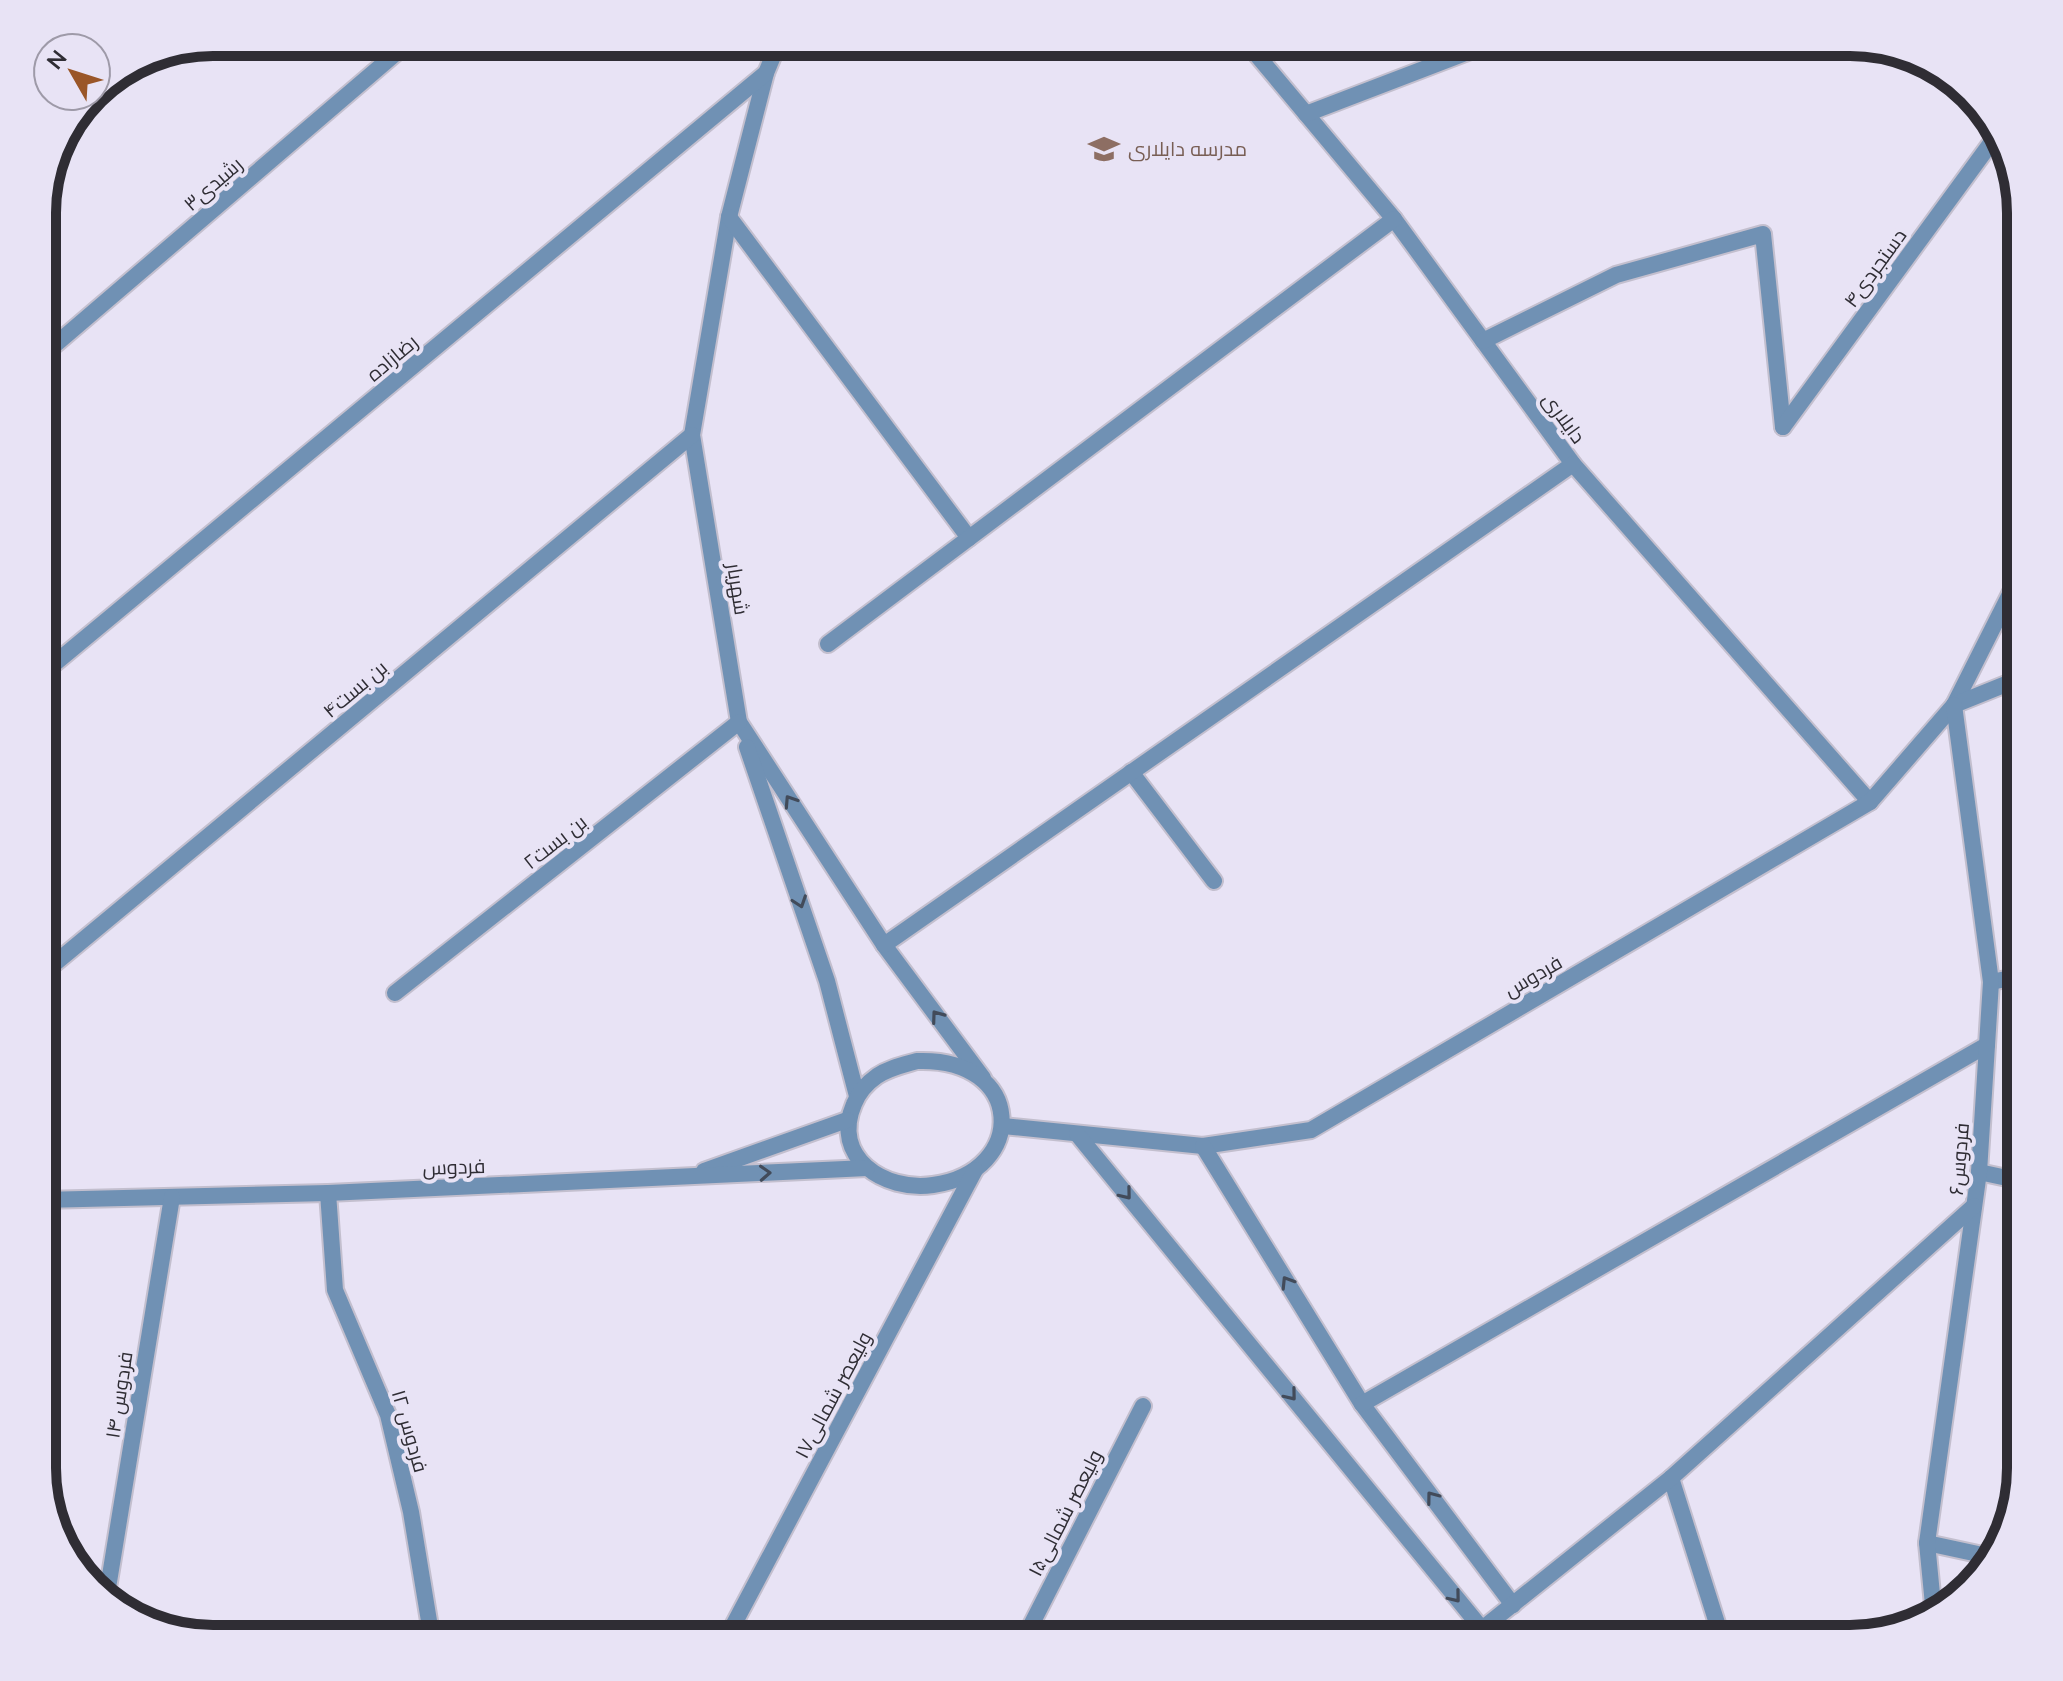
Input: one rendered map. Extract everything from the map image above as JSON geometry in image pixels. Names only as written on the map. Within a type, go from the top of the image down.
[{"type":"street","name":"رشیدی۳","points":[[56,344],[393,56]]},
{"type":"street","name":"شهریار","points":[[773,56],[729,217],[692,435],[739,722],[884,945],[983,1078]]},
{"type":"street","name":"دایلاری","points":[[1258,56],[1394,219],[1573,464],[1870,802]]},
{"type":"street","points":[[1306,114],[1457,56]]},
{"type":"street","name":"رضازاده","points":[[56,662],[766,73]]},
{"type":"street","name":"دستجردی۴","points":[[1483,341],[1616,275],[1763,234],[1783,427],[1991,143]]},
{"type":"street","points":[[729,217],[969,538]]},
{"type":"street","points":[[828,644],[1394,219]]},
{"type":"street","name":"بن بست۴","points":[[56,962],[692,435]]},
{"type":"street","points":[[884,945],[1573,464]]},
{"type":"street","points":[[1954,705],[2007,600]]},
{"type":"street","name":"فردوس","points":[[1003,1126],[1203,1146],[1311,1130],[1870,802],[1954,705],[2007,684]]},
{"type":"street","name":"فردوس۶","points":[[1933,1601],[1927,1543],[1979,1172],[1991,982],[1954,705]]},
{"type":"street","points":[[739,722],[827,981],[857,1096]]},
{"type":"street","name":"بن بست۲","points":[[395,993],[739,722]]},
{"type":"street","points":[[1131,772],[1214,881]]},
{"type":"street","points":[[1991,982],[2007,979]]},
{"type":"street","points":[[1362,1404],[1987,1045]]},
{"type":"street","points":[[917,1061],[939,1061],[962,1066],[983,1078],[999,1099],[1003,1126],[992,1151],[975,1170],[954,1180],[911,1186],[888,1181],[867,1168],[850,1147],[847,1120],[857,1096],[875,1078],[895,1067],[917,1061]]},
{"type":"street","points":[[687,1177],[847,1120]]},
{"type":"street","points":[[1077,1134],[1471,1625]]},
{"type":"street","points":[[1203,1146],[1362,1404],[1513,1605]]},
{"type":"street","name":"فردوس","points":[[56,1200],[328,1193],[867,1168]]},
{"type":"street","name":"ولیعصر شمالی۱۷","points":[[733,1625],[975,1170]]},
{"type":"street","points":[[1979,1172],[2007,1178]]},
{"type":"street","name":"فردوس ۱۲","points":[[328,1193],[335,1290],[388,1415],[411,1512],[430,1625]]},
{"type":"street","name":"فردوس ۱۴","points":[[108,1585],[172,1197]]},
{"type":"street","points":[[1489,1625],[1671,1478],[1974,1206]]},
{"type":"street","name":"ولیعصر شمالی۱۵","points":[[1031,1625],[1143,1406]]},
{"type":"street","points":[[1671,1478],[1718,1625]]},
{"type":"street","points":[[1927,1543],[1981,1555]]},
{"type":"green space","points":[[822,56],[879,56],[878,57]]},
{"type":"place","name":"مدرسه دایلاری","points":[[1104,149]]}]
